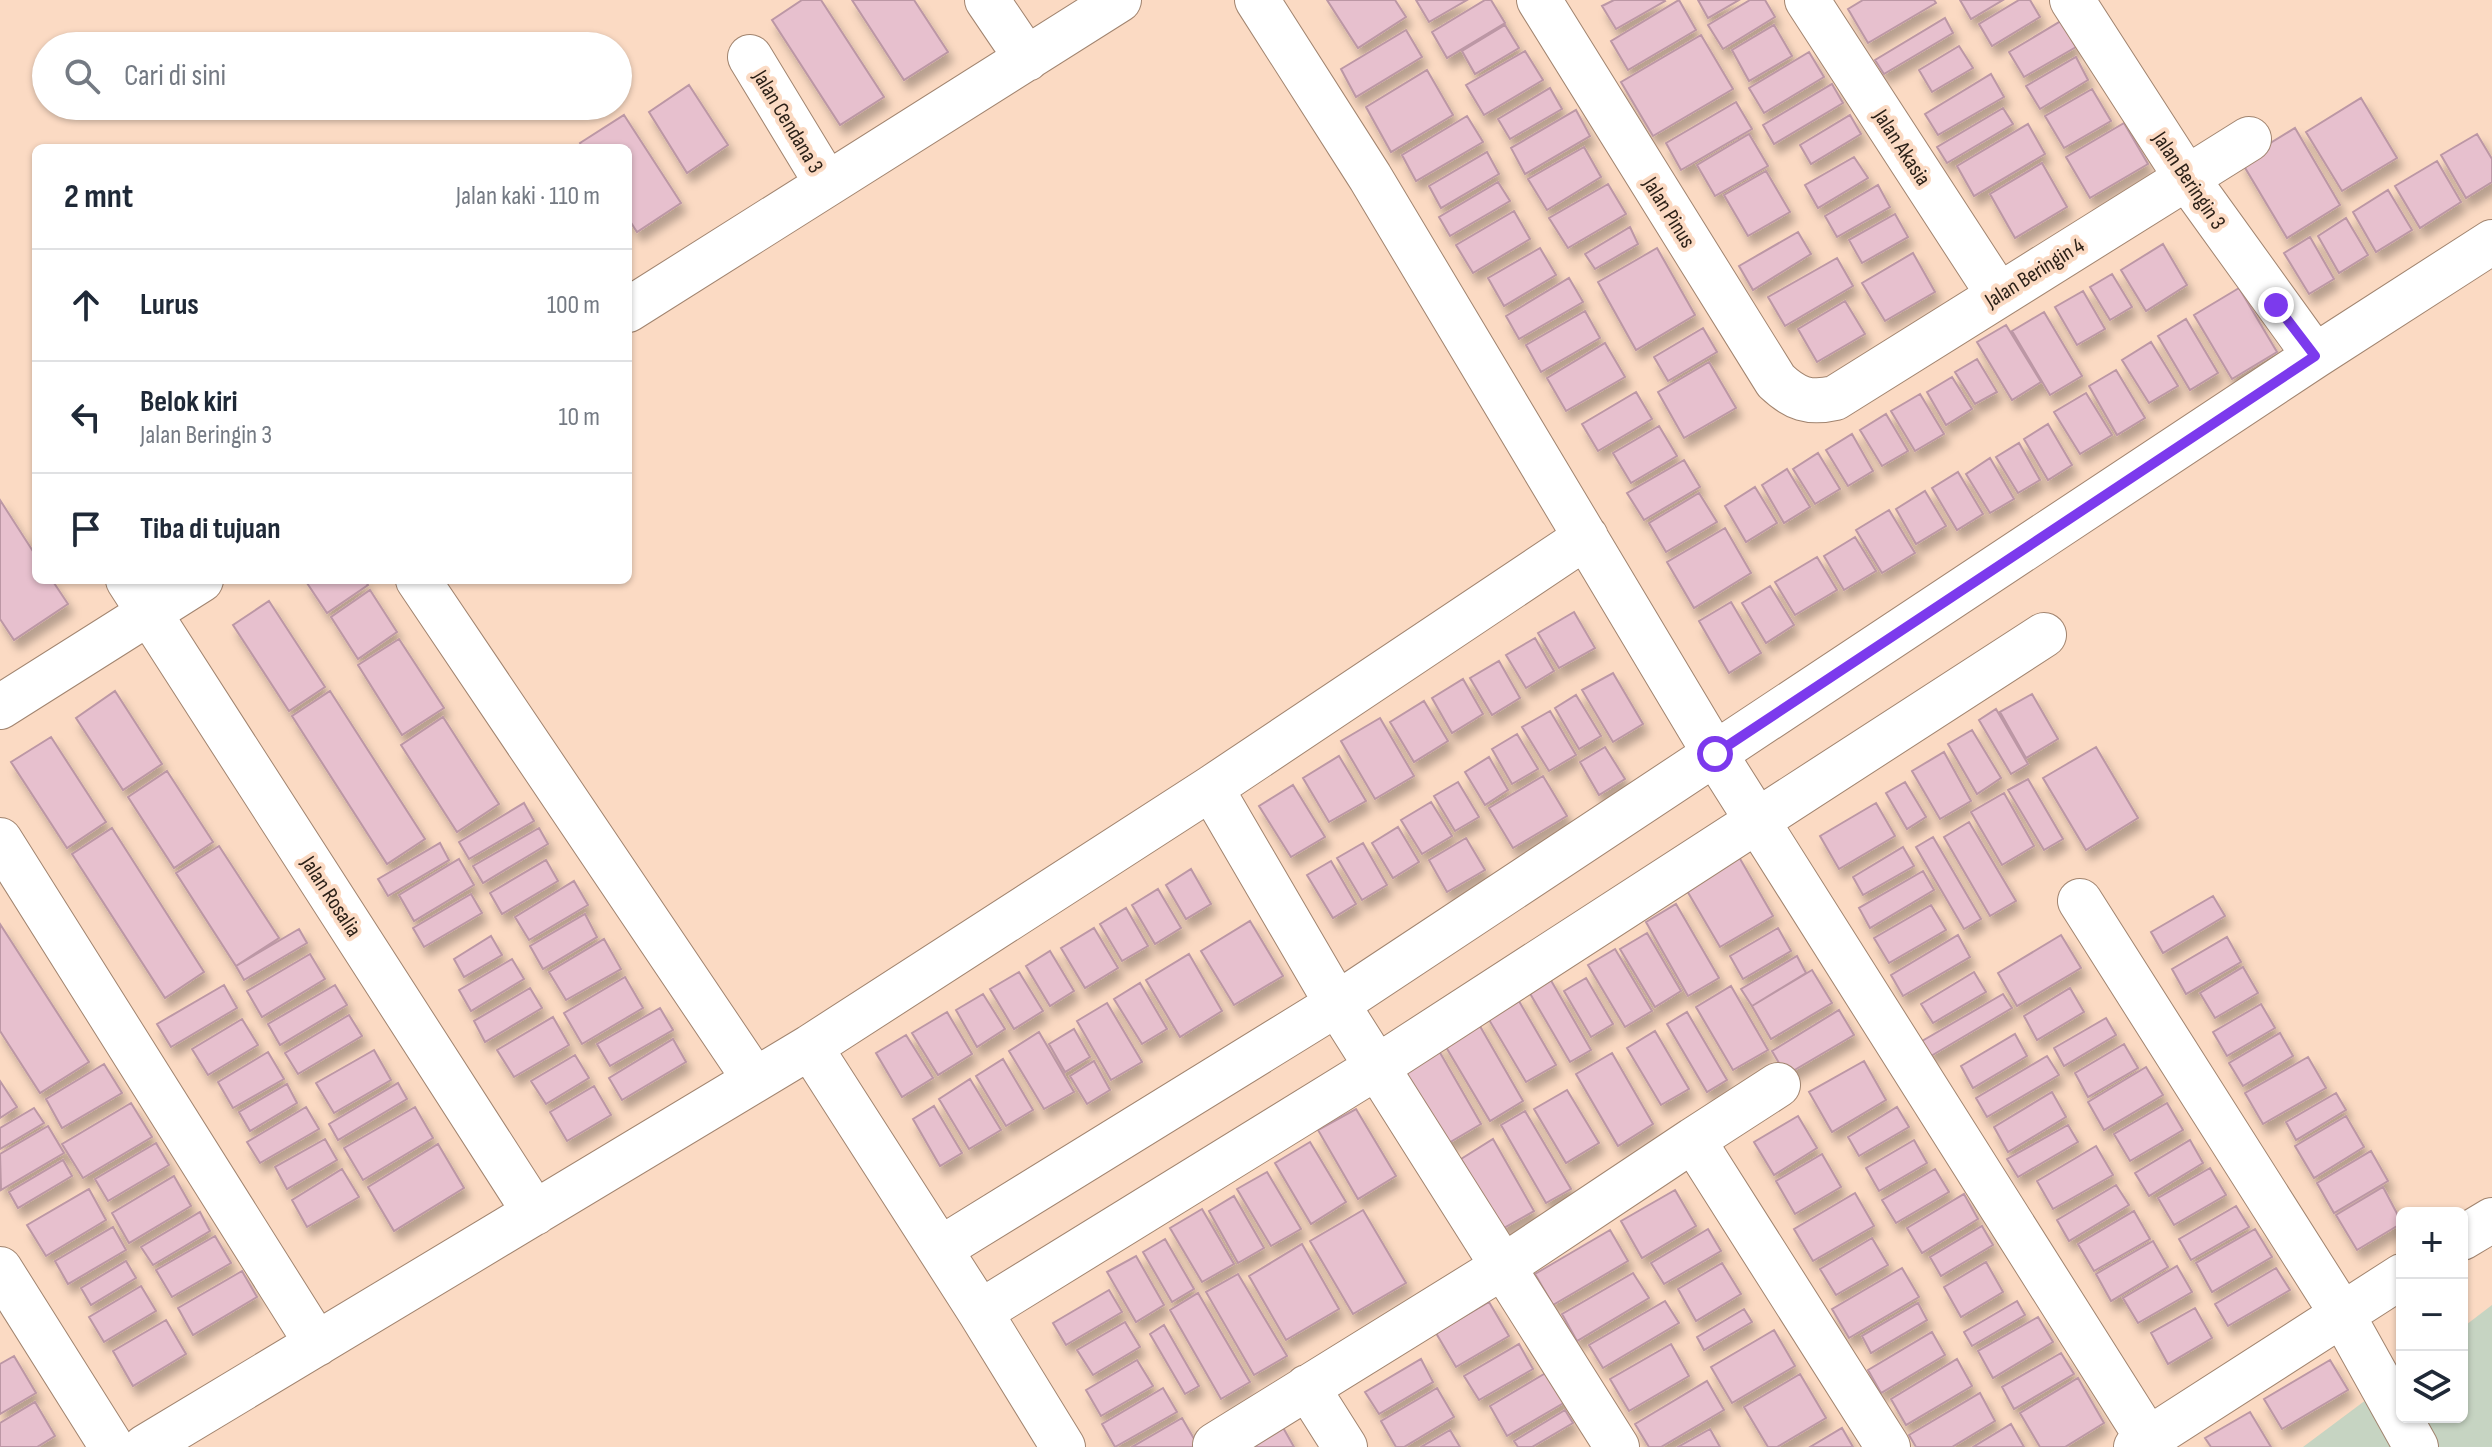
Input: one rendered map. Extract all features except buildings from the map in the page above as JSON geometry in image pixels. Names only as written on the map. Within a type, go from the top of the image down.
[{"type":"street","points":[[987,0],[1027,59]]},
{"type":"street","points":[[632,307],[1119,0]]},
{"type":"street","points":[[1257,0],[1370,177],[1715,754],[2146,1444],[2397,1279]]},
{"type":"street","name":"Jalan Pinus","points":[[1539,0],[1776,381],[1800,400],[1818,402]]},
{"type":"street","name":"Jalan Akasia","points":[[1807,0],[1998,294]]},
{"type":"street","name":"Jalan Beringin 3","points":[[2072,0],[2186,177],[2315,356]]},
{"type":"street","name":"Jalan Cendana 3","points":[[750,57],[827,184]]},
{"type":"street","name":"Jalan Beringin 4","points":[[1818,402],[1835,398],[2249,139]]},
{"type":"street","points":[[940,1249],[1337,1004],[2492,242]]},
{"type":"street","points":[[145,1447],[810,1047],[1211,788],[1586,537]]},
{"type":"street","points":[[0,707],[139,596],[186,584]]},
{"type":"street","points":[[421,584],[755,1080]]},
{"type":"street","name":"Jalan Rosalia","points":[[139,596],[535,1213]]},
{"type":"street","points":[[980,1312],[1377,1067],[2044,635]]},
{"type":"street","points":[[1211,788],[1337,1004],[1617,1447]]},
{"type":"street","points":[[0,840],[317,1344]]},
{"type":"street","points":[[2080,901],[2342,1314],[2416,1447]]},
{"type":"street","points":[[810,1047],[1063,1447]]},
{"type":"street","points":[[1215,1445],[1504,1266],[1778,1085]]},
{"type":"street","points":[[1693,1140],[1888,1447]]},
{"type":"street","points":[[2468,1234],[2492,1220]]},
{"type":"street","points":[[0,1269],[112,1447]]},
{"type":"street","points":[[1307,1387],[1345,1447]]},
{"type":"green space","points":[[2492,1305],[2492,1447],[2303,1447],[2396,1377],[2396,1423],[2468,1423],[2468,1323]]},
{"type":"route","points":[[1715,754],[2315,356],[2276,305]]}]
